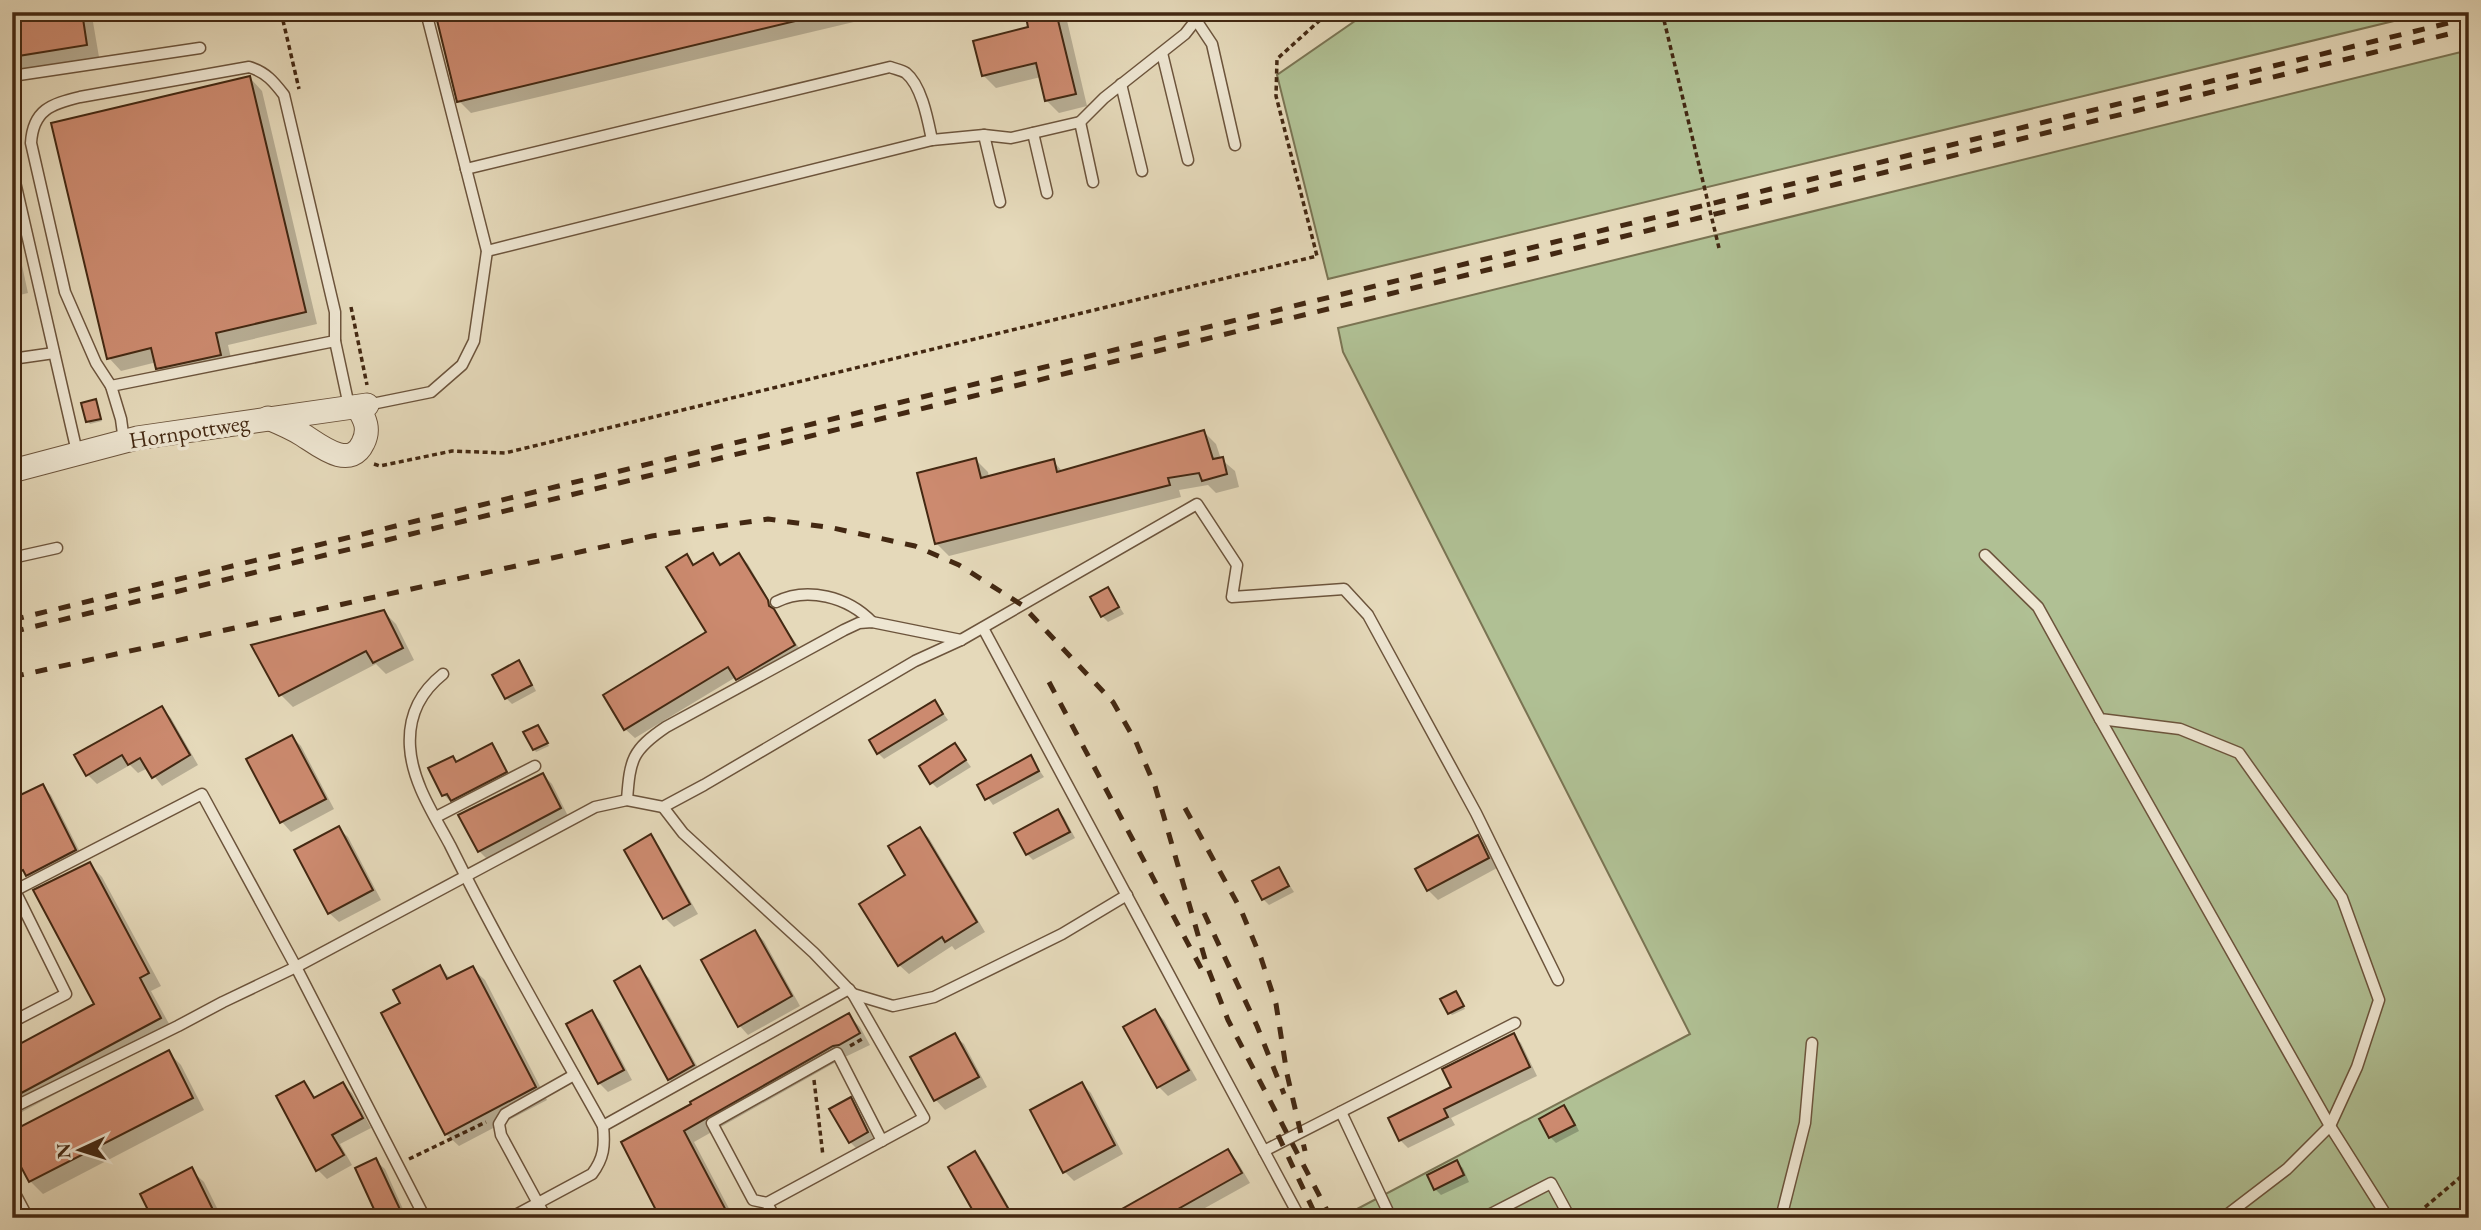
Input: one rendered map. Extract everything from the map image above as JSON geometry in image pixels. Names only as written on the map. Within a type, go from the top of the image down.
[{"type":"street","points":[[268,418],[340,456],[353,454],[362,447],[367,432],[358,406]]},
{"type":"street","name":"Hornpottweg","points":[[12,471],[124,441],[358,406]]},
{"type":"lane","points":[[124,441],[121,419],[111,386],[96,363],[65,292],[32,143],[32,130],[38,117],[49,107],[80,97],[249,67],[271,78],[284,95],[335,312],[335,341],[358,406],[430,392],[462,365],[474,341],[487,251],[426,12]]},
{"type":"lane","points":[[487,251],[932,140],[984,135],[1011,138],[1080,122],[1121,84],[1185,34],[1197,16],[1212,44],[1236,145]]},
{"type":"lane","points":[[12,76],[200,48]]},
{"type":"lane","points":[[1162,53],[1188,160]]},
{"type":"lane","points":[[466,169],[890,67],[906,73],[918,92],[926,109],[932,140]]},
{"type":"lane","points":[[1121,84],[1142,171]]},
{"type":"lane","points":[[1080,122],[1093,182]]},
{"type":"lane","points":[[1033,133],[1048,193]]},
{"type":"lane","points":[[984,135],[1000,202]]},
{"type":"lane","points":[[12,169],[77,452]]},
{"type":"lane","points":[[111,386],[335,341]]},
{"type":"lane","points":[[12,359],[54,353]]},
{"type":"lane","points":[[12,1108],[296,967],[595,807],[627,800],[663,807],[915,661],[983,628],[1197,504],[1237,565],[1232,597],[1344,589],[1368,615],[1476,813],[1558,980]]},
{"type":"lane","points":[[12,558],[57,548]]},
{"type":"lane","points":[[1985,555],[2038,607],[2330,1126],[2388,1218]]},
{"type":"lane","points":[[776,602],[790,595],[806,592],[822,595],[863,613],[872,622]]},
{"type":"lane","points":[[627,800],[629,771],[635,754],[645,741],[844,630],[859,623],[872,622],[961,640]]},
{"type":"lane","points":[[983,628],[1300,1218]]},
{"type":"lane","points":[[443,674],[424,693],[412,713],[410,746],[413,772],[465,875],[603,1126],[605,1147],[601,1163],[592,1174],[510,1218]]},
{"type":"lane","points":[[2100,719],[2180,729],[2239,753],[2342,898],[2379,1000],[2357,1067],[2330,1126],[2287,1169],[2223,1218]]},
{"type":"lane","points":[[436,817],[535,766]]},
{"type":"lane","points":[[12,1023],[66,994],[13,892],[202,794],[296,967],[425,1218]]},
{"type":"lane","points":[[663,807],[683,833],[814,953],[851,991],[924,1118],[883,1141],[767,1203],[753,1200],[712,1123],[837,1053],[883,1141]]},
{"type":"lane","points":[[603,1126],[851,991],[893,1006],[934,997],[1062,934],[1127,895]]},
{"type":"lane","points":[[1265,1151],[1515,1023]]},
{"type":"lane","points":[[1781,1218],[1805,1123],[1812,1043]]},
{"type":"lane","points":[[546,1218],[501,1135],[499,1124],[505,1114],[575,1076]]},
{"type":"lane","points":[[1340,1112],[1391,1218]]},
{"type":"lane","points":[[1483,1218],[1551,1183],[1570,1218]]},
{"type":"lane","points":[[12,1188],[28,1218]]},
{"type":"lane","points":[[767,1203],[775,1218]]},
{"type":"path","points":[[353,454],[380,466],[452,451],[505,453],[1317,256],[1276,96],[1277,59],[1329,12]]},
{"type":"path","points":[[1662,12],[1719,248]]},
{"type":"path","points":[[812,1067],[825,1172]]},
{"type":"path","points":[[398,1165],[484,1121],[499,1124]]},
{"type":"path","points":[[2412,1218],[2469,1170]]},
{"type":"green space","points":[[1368,12],[2431,12],[1328,279],[1277,75]]},
{"type":"green space","points":[[2469,50],[2469,1218],[1340,1218],[1690,1034],[1343,352],[1338,328]]},
{"type":"building","points":[[12,12],[82,12],[87,45],[12,57]]},
{"type":"building","points":[[435,12],[807,12],[808,18],[457,102]]},
{"type":"building","points":[[1025,12],[1056,12],[1076,94],[1045,101],[1036,63],[982,76],[973,41],[1028,27]]},
{"type":"building","points":[[250,76],[306,312],[216,333],[221,355],[156,369],[151,348],[107,359],[51,123]]},
{"type":"building","points":[[96,399],[101,419],[86,422],[81,403]]},
{"type":"building","points":[[1204,430],[1213,459],[1223,457],[1227,474],[1202,481],[1199,473],[1168,478],[1170,485],[935,544],[917,473],[976,458],[981,478],[1054,459],[1057,472]]},
{"type":"building","points":[[713,553],[720,565],[739,553],[795,645],[736,680],[728,667],[624,730],[603,695],[706,632],[666,567],[687,554],[693,565]]},
{"type":"building","points":[[1108,587],[1119,607],[1101,617],[1090,597]]},
{"type":"building","points":[[384,610],[403,648],[373,663],[366,651],[279,696],[251,645]]},
{"type":"building","points":[[519,660],[532,685],[505,699],[492,675]]},
{"type":"building","points":[[935,700],[943,714],[877,754],[869,740]]},
{"type":"building","points":[[162,706],[190,755],[152,778],[140,758],[128,765],[122,755],[86,776],[74,755]]},
{"type":"building","points":[[538,725],[548,743],[533,750],[523,732]]},
{"type":"building","points":[[292,735],[326,799],[280,823],[246,759]]},
{"type":"building","points":[[492,743],[507,772],[451,801],[447,794],[442,796],[428,768],[453,756],[456,762]]},
{"type":"building","points":[[955,743],[966,760],[930,784],[919,766]]},
{"type":"building","points":[[1031,755],[1039,771],[985,800],[977,785]]},
{"type":"building","points":[[543,773],[561,808],[478,852],[458,815]]},
{"type":"building","points":[[43,784],[76,850],[26,876],[12,854],[12,799]]},
{"type":"building","points":[[1058,809],[1070,832],[1026,855],[1014,833]]},
{"type":"building","points":[[339,826],[373,890],[328,914],[294,850]]},
{"type":"building","points":[[920,827],[977,922],[945,942],[942,937],[898,966],[859,904],[905,875],[888,846]]},
{"type":"building","points":[[651,834],[690,904],[663,919],[624,850]]},
{"type":"building","points":[[1478,835],[1489,858],[1427,891],[1415,869]]},
{"type":"building","points":[[90,862],[149,973],[140,978],[161,1018],[12,1098],[12,1048],[94,1004],[33,890]]},
{"type":"building","points":[[1279,867],[1289,886],[1262,900],[1252,881]]},
{"type":"building","points":[[755,930],[792,996],[738,1027],[701,960]]},
{"type":"building","points":[[440,965],[447,979],[473,966],[536,1087],[445,1135],[381,1013],[400,1003],[393,990]]},
{"type":"building","points":[[640,966],[694,1065],[668,1080],[614,981]]},
{"type":"building","points":[[1456,991],[1464,1006],[1448,1014],[1440,999]]},
{"type":"building","points":[[1155,1009],[1189,1070],[1157,1088],[1123,1027]]},
{"type":"building","points":[[592,1010],[624,1070],[598,1084],[566,1024]]},
{"type":"building","points":[[849,1013],[860,1033],[684,1131],[730,1218],[660,1218],[621,1142]]},
{"type":"building","points":[[955,1033],[979,1077],[934,1101],[910,1057]]},
{"type":"building","points":[[1514,1033],[1530,1067],[1444,1109],[1448,1117],[1399,1141],[1388,1118],[1451,1087],[1442,1069]]},
{"type":"building","points":[[169,1050],[193,1098],[29,1182],[12,1150],[12,1131]]},
{"type":"building","points":[[304,1081],[314,1098],[343,1082],[363,1118],[332,1135],[344,1155],[316,1171],[276,1096]]},
{"type":"building","points":[[1082,1082],[1115,1145],[1063,1173],[1030,1110]]},
{"type":"building","points":[[851,1097],[868,1132],[849,1143],[829,1109]]},
{"type":"building","points":[[1564,1105],[1575,1125],[1549,1138],[1539,1119]]},
{"type":"building","points":[[1228,1149],[1242,1173],[1162,1218],[1106,1218]]},
{"type":"building","points":[[975,1151],[1009,1210],[995,1218],[977,1218],[948,1167]]},
{"type":"building","points":[[376,1158],[404,1218],[378,1218],[355,1168]]},
{"type":"building","points":[[1457,1160],[1464,1175],[1434,1190],[1427,1175]]},
{"type":"building","points":[[192,1167],[217,1218],[152,1218],[140,1194]]},
{"type":"railway","points":[[12,620],[2469,18]]},
{"type":"railway","points":[[12,632],[2469,29]]},
{"type":"railway","points":[[12,677],[652,536],[768,519],[833,528],[915,546],[959,565],[1022,605],[1113,702],[1136,742],[1155,786],[1207,966],[1228,1020],[1331,1218]]},
{"type":"railway","points":[[1049,682],[1202,970]]},
{"type":"railway","points":[[1185,808],[1241,910],[1261,958],[1276,1004],[1287,1074],[1305,1151]]},
{"type":"railway","points":[[1204,913],[1257,1026],[1284,1094]]},
{"type":"railway","points":[[1278,1135],[1317,1218]]}]
